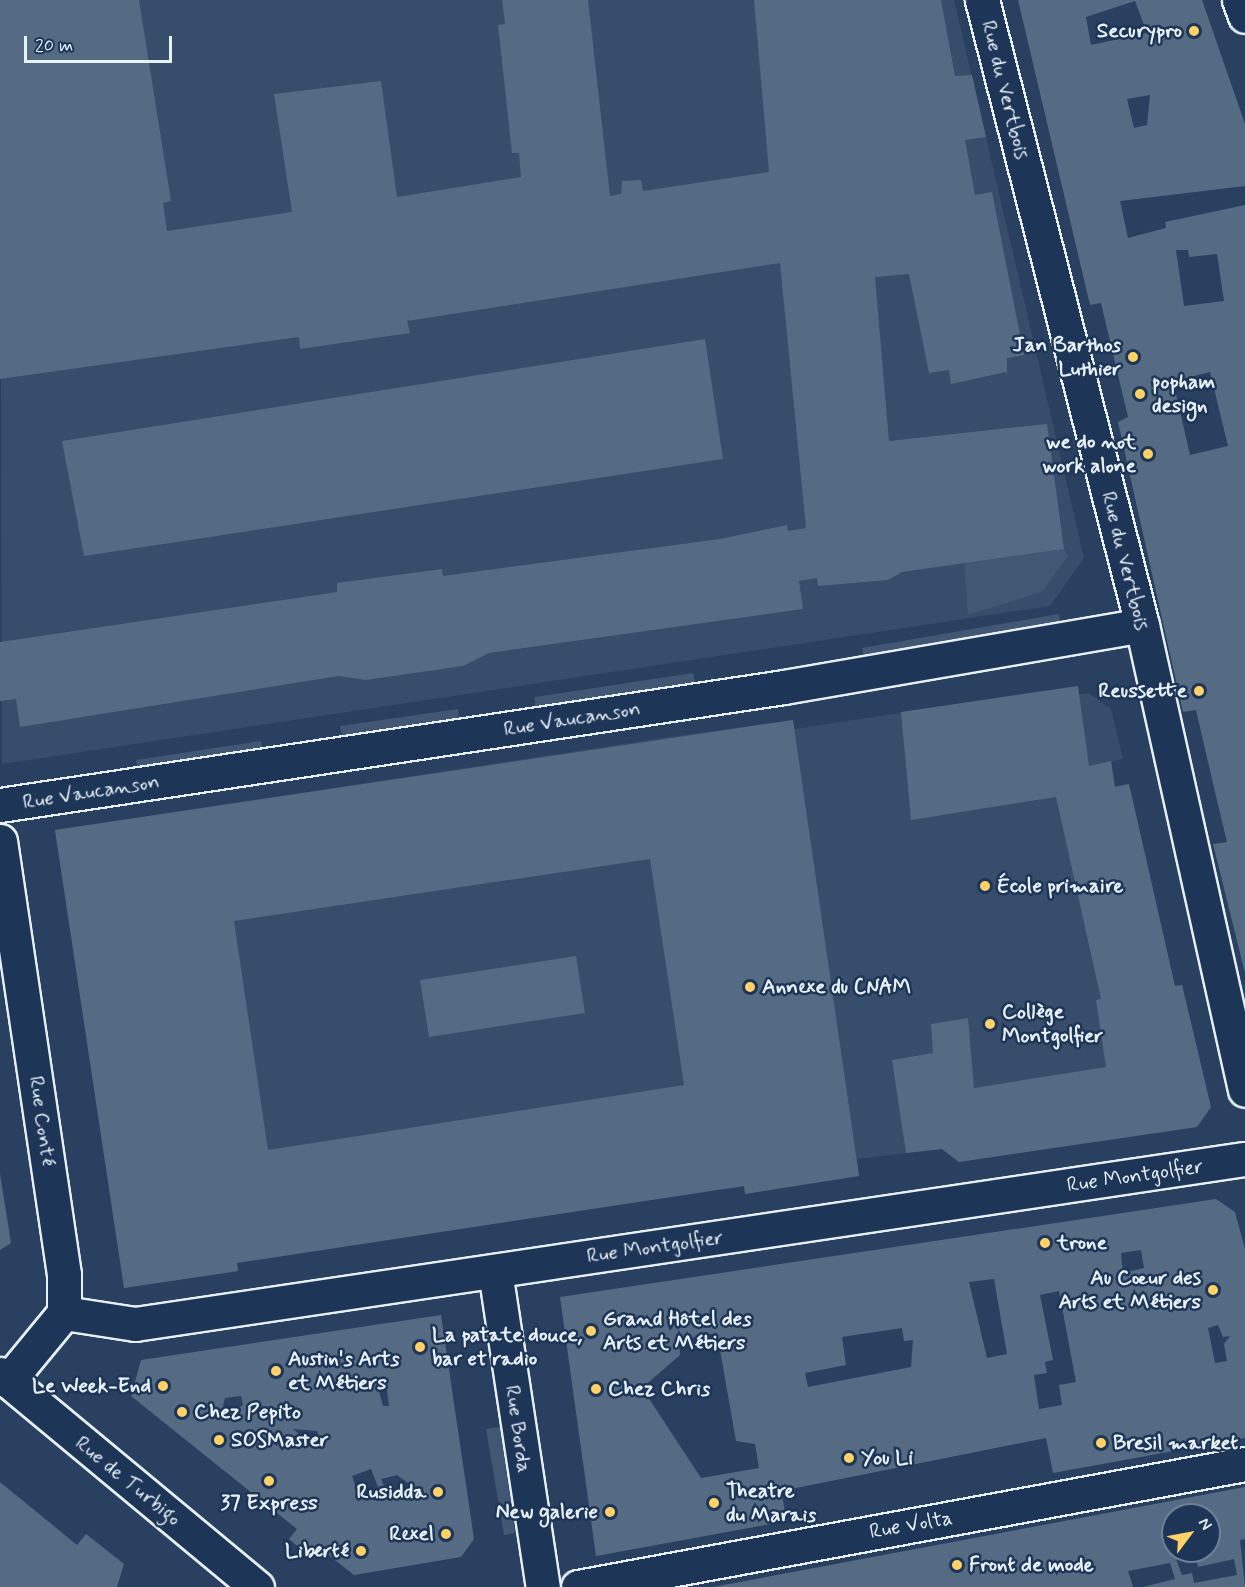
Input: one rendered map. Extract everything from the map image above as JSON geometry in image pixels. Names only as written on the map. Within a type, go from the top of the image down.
[{"type":"street","name":"Rue du Vertbois","points":[[982,0],[1142,625],[1245,1090]]},
{"type":"street","points":[[1239,0],[1245,16]]},
{"type":"street","name":"Rue Vaucanson","points":[[0,805],[784,687],[1142,625]]},
{"type":"street","name":"Rue Conté","points":[[0,841],[64,1274],[64,1313]]},
{"type":"street","name":"Rue Montgolfier","points":[[64,1313],[135,1323],[1245,1159]]},
{"type":"street","name":"Rue Borda","points":[[495,1271],[543,1587]]},
{"type":"street","points":[[4,1377],[64,1313]]},
{"type":"street","name":"Rue de Turbigo","points":[[4,1377],[255,1586]]},
{"type":"street","name":"Rue Volta","points":[[578,1587],[1245,1464]]},
{"type":"shaded area","points":[[0,0],[954,0],[1084,558],[1050,606],[2,764]]},
{"type":"shaded area","points":[[1064,549],[1068,556],[1042,592],[968,615],[964,563]]},
{"type":"shaded area","points":[[1059,614],[1062,632],[866,668],[862,648]]},
{"type":"shaded area","points":[[693,673],[697,690],[535,713],[535,697]]},
{"type":"shaded area","points":[[1078,686],[1079,694],[1089,693],[1111,709],[1123,759],[1111,762],[1115,786],[1129,784],[1175,986],[1182,985],[1211,1107],[1197,1127],[959,1162],[942,1149],[857,1159],[859,1176],[745,1194],[744,1186],[237,1262],[238,1271],[124,1288],[55,830],[676,736],[793,720],[794,729]]},
{"type":"shaded area","points":[[458,709],[460,728],[344,747],[340,726]]},
{"type":"shaded area","points":[[261,741],[265,761],[139,775],[136,760]]},
{"type":"shaded area","points":[[500,1427],[515,1533],[504,1535],[486,1429]]},
{"type":"building","points":[[0,0],[139,0],[171,201],[163,203],[167,231],[292,212],[274,94],[381,81],[397,197],[521,177],[519,153],[512,153],[498,25],[505,24],[502,0],[588,0],[610,196],[621,194],[622,181],[641,180],[643,191],[769,172],[754,0],[941,0],[955,76],[972,75],[986,137],[965,140],[975,195],[992,192],[1024,355],[1007,358],[1007,377],[1006,372],[951,384],[949,370],[929,373],[909,274],[875,277],[889,441],[1047,424],[1064,549],[902,572],[888,580],[818,586],[817,578],[799,581],[803,609],[489,653],[463,666],[366,680],[339,676],[20,727],[16,699],[0,701],[0,642],[337,592],[337,583],[442,569],[443,576],[720,539],[787,525],[788,531],[806,528],[780,263],[407,321],[410,333],[300,349],[299,337],[0,379]]},
{"type":"building","points":[[1018,0],[1202,0],[1245,124],[1245,186],[1120,201],[1128,238],[1166,228],[1165,222],[1245,205],[1245,973],[1213,844],[1227,842],[1196,710],[1183,712],[1118,422],[1128,417],[1101,303],[1090,305]],"holes":[[[1135,1],[1147,33],[1091,45],[1086,17]],[[1150,95],[1147,125],[1134,128],[1127,99]],[[1176,250],[1188,250],[1189,257],[1217,254],[1224,301],[1184,306]],[[1210,372],[1228,446],[1190,455],[1173,381]]]},
{"type":"building","points":[[705,339],[723,459],[84,556],[62,441]]},
{"type":"building","points":[[1078,686],[1089,766],[1111,761],[1115,787],[1129,784],[1175,986],[1182,985],[1211,1107],[1197,1127],[959,1162],[942,1149],[906,1153],[892,1060],[933,1053],[931,1024],[968,1018],[974,1088],[1106,1067],[1096,1000],[1101,999],[1056,797],[911,820],[901,712]]},
{"type":"building","name":"Annexe du CNAM","points":[[793,720],[859,1176],[745,1194],[744,1186],[237,1263],[238,1271],[124,1288],[55,830]],"holes":[[[650,859],[684,1085],[268,1150],[234,921]]]},
{"type":"building","points":[[576,956],[585,1013],[429,1037],[420,980]]},
{"type":"building","points":[[0,1174],[11,1243],[0,1250]]},
{"type":"building","points":[[1216,1199],[1235,1212],[1245,1249],[1245,1438],[1053,1473],[1046,1438],[781,1491],[787,1521],[596,1556],[560,1297]],"holes":[[[1141,1250],[1144,1268],[1123,1273],[1121,1253]],[[994,1279],[1007,1354],[987,1358],[969,1282]],[[1059,1291],[1076,1382],[1059,1385],[1062,1405],[1039,1409],[1034,1375],[1047,1373],[1045,1362],[1053,1360],[1040,1295]],[[1218,1325],[1223,1337],[1230,1336],[1224,1344],[1227,1361],[1215,1363],[1208,1328]],[[902,1328],[904,1341],[913,1340],[911,1367],[808,1387],[805,1373],[846,1365],[842,1337]],[[717,1333],[736,1441],[755,1444],[759,1468],[701,1478],[642,1388],[680,1355],[679,1340]]]},
{"type":"building","points":[[441,1315],[474,1539],[461,1557],[354,1575],[321,1549],[313,1559],[289,1539],[297,1529],[131,1396],[141,1360]],"holes":[[[387,1390],[389,1406],[383,1406],[379,1391]],[[241,1396],[243,1405],[232,1412],[223,1406],[225,1398]],[[293,1429],[317,1431],[320,1439],[313,1446]],[[371,1469],[378,1487],[384,1486],[381,1479],[397,1475],[408,1483],[409,1493],[359,1496],[352,1476]]]},
{"type":"building","points":[[0,1482],[77,1545],[86,1534],[124,1564],[117,1587],[0,1587]]},
{"type":"building","points":[[1245,1487],[1245,1539],[1240,1540],[1245,1587],[1143,1587],[1175,1579],[1170,1563],[1128,1571],[1133,1587],[713,1587]]},
{"type":"building","points":[[1197,1563],[1216,1563],[1198,1567]]},
{"type":"place","name":"Securypro","points":[[1194,31]]},
{"type":"place","name":"Jan Barthos Luthier","points":[[1133,357]]},
{"type":"place","name":"popham design","points":[[1140,394]]},
{"type":"place","name":"we do not work alone","points":[[1148,454]]},
{"type":"place","name":"Reussette","points":[[1199,691]]},
{"type":"place","name":"École primaire","points":[[985,886]]},
{"type":"place","name":"Annexe du CNAM","points":[[750,987]]},
{"type":"place","name":"Collège Montgolfier","points":[[990,1024]]},
{"type":"place","name":"trone","points":[[1045,1243]]},
{"type":"place","name":"Au Cœur des Arts et Métiers","points":[[1213,1290]]},
{"type":"place","name":"Grand Hôtel des Arts et Métiers","points":[[591,1331]]},
{"type":"place","name":"La patate douce, bar et radio","points":[[420,1347]]},
{"type":"place","name":"Austin's Arts et Métiers","points":[[276,1371]]},
{"type":"place","name":"Le Week-End","points":[[163,1386]]},
{"type":"place","name":"Chez Chris","points":[[596,1389]]},
{"type":"place","name":"Chez Pepito","points":[[182,1412]]},
{"type":"place","name":"SOSMaster","points":[[219,1440]]},
{"type":"place","name":"Bresil market","points":[[1101,1443]]},
{"type":"place","name":"You Li","points":[[849,1458]]},
{"type":"place","name":"37 Express","points":[[269,1481]]},
{"type":"place","name":"Rusidda","points":[[438,1492]]},
{"type":"place","name":"Theatre du Marais","points":[[714,1503]]},
{"type":"place","name":"New galerie","points":[[610,1512]]},
{"type":"place","name":"Rexel","points":[[446,1534]]},
{"type":"place","name":"Liberté","points":[[361,1551]]},
{"type":"place","name":"Front de mode","points":[[957,1565]]}]
